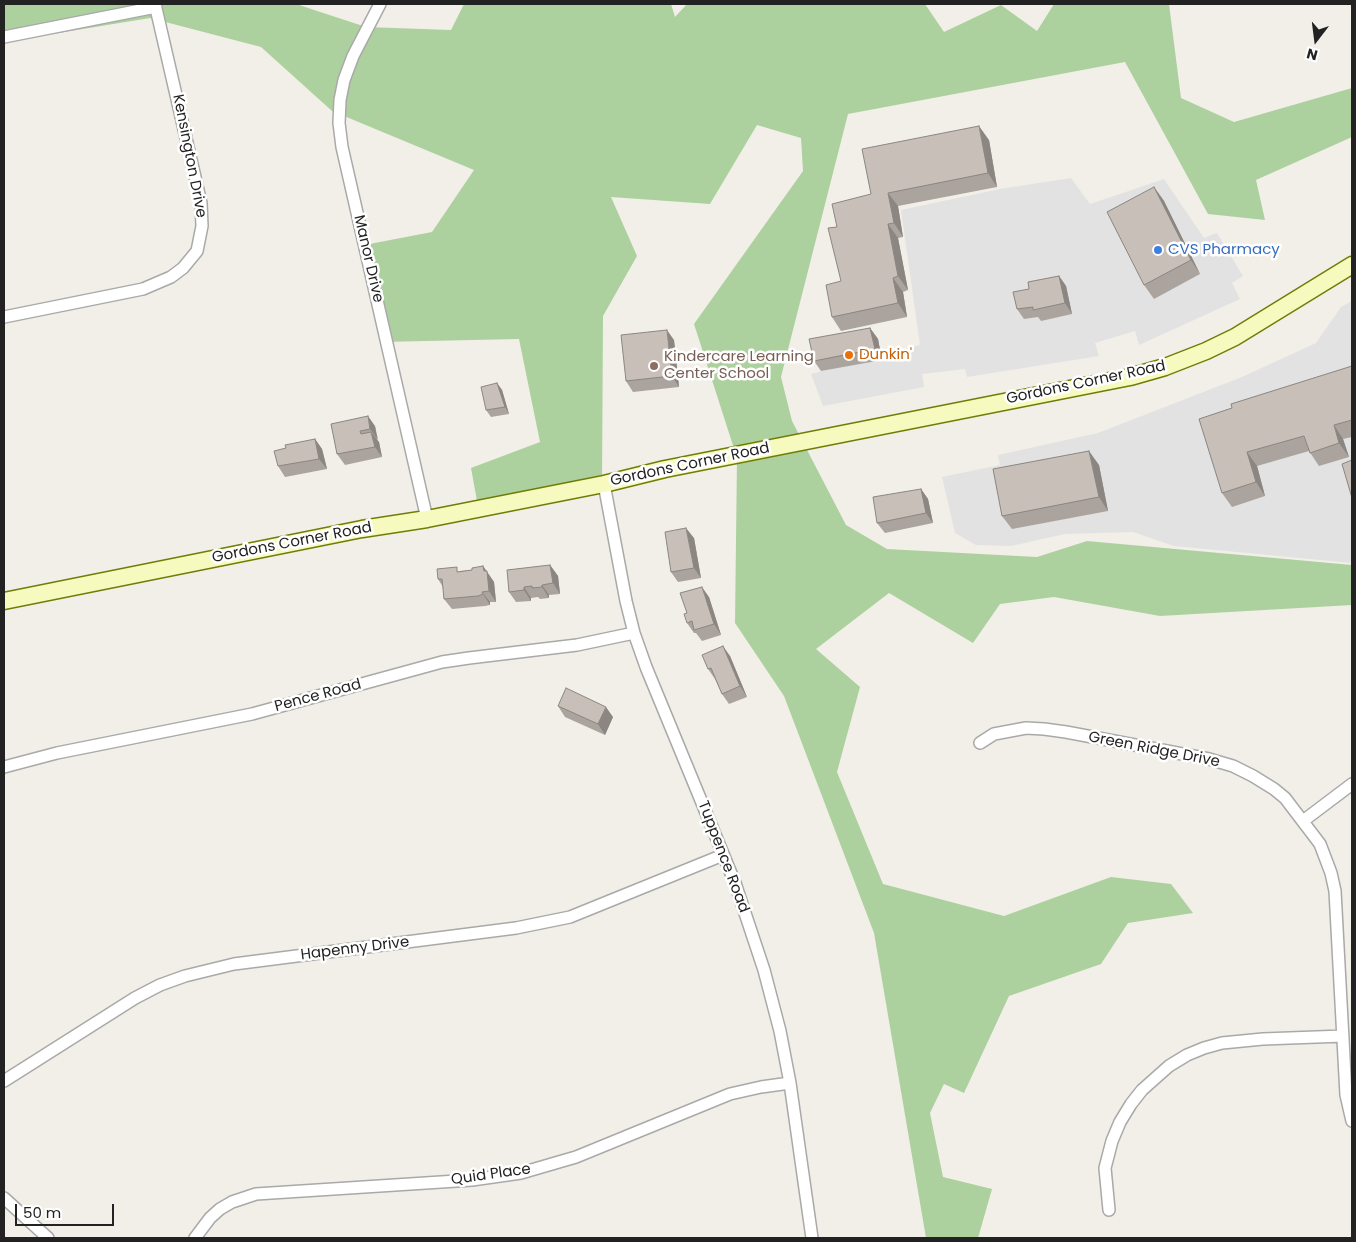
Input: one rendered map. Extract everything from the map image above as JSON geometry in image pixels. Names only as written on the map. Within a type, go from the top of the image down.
[{"type":"street","name":"Manor Drive","points":[[380,4],[353,56],[344,80],[340,100],[339,123],[342,148],[427,519]]},
{"type":"street","points":[[4,37],[156,5]]},
{"type":"street","name":"Kensington Drive","points":[[4,317],[143,289],[171,277],[183,268],[197,250],[202,226],[201,203],[156,5]]},
{"type":"street","name":"Gordons Corner Road","points":[[4,601],[362,529],[427,519],[604,484],[665,469],[1165,368],[1235,337],[1352,265]]},
{"type":"street","name":"Tuppence Road","points":[[604,484],[626,602],[634,633],[646,667],[735,883],[764,970],[780,1031],[790,1083],[812,1238]]},
{"type":"street","name":"Pence Road","points":[[4,767],[57,753],[252,714],[442,662],[577,645],[634,633]]},
{"type":"street","name":"Green Ridge Drive","points":[[980,743],[994,734],[1006,731],[1044,728],[1208,759],[1240,769],[1274,789],[1284,798],[1320,844],[1331,873],[1335,891],[1346,1095],[1352,1121]]},
{"type":"street","points":[[1303,821],[1352,784]]},
{"type":"street","name":"Hapenny Drive","points":[[4,1081],[135,998],[160,985],[185,976],[234,964],[516,928],[570,917],[723,856]]},
{"type":"street","points":[[1109,1210],[1105,1168],[1112,1141],[1120,1122],[1131,1104],[1142,1090],[1169,1066],[1187,1056],[1222,1043],[1263,1039],[1343,1036]]},
{"type":"street","name":"Quid Place","points":[[195,1238],[210,1218],[220,1209],[238,1199],[256,1194],[472,1180],[521,1173],[576,1157],[730,1094],[790,1083]]},
{"type":"street","points":[[4,1198],[48,1238]]},
{"type":"green space","points":[[4,4],[296,4],[366,27],[451,30],[464,4],[671,4],[675,17],[687,4],[925,4],[944,32],[1001,5],[1037,31],[1054,4],[1169,4],[1181,98],[1234,122],[1352,88],[1352,137],[1256,180],[1265,220],[1208,214],[1125,62],[848,114],[781,377],[792,421],[846,525],[887,549],[1037,557],[1087,541],[1352,565],[1352,605],[1160,616],[1054,597],[1000,604],[973,643],[889,593],[816,649],[860,687],[837,772],[883,884],[1004,916],[1111,877],[1171,884],[1193,913],[1128,923],[1101,964],[1009,996],[964,1093],[944,1084],[930,1113],[943,1177],[992,1189],[978,1238],[926,1238],[874,933],[784,696],[735,623],[737,458],[694,324],[803,171],[801,138],[757,125],[710,204],[611,197],[637,256],[603,316],[602,486],[479,512],[471,468],[540,442],[519,339],[381,342],[359,246],[432,232],[474,170],[332,111],[261,47],[150,18],[4,42]]},
{"type":"shaded area","points":[[1071,178],[1090,204],[1164,179],[1204,238],[1217,233],[1243,276],[1232,283],[1240,299],[1139,345],[1135,331],[1095,343],[1099,356],[967,377],[965,369],[922,374],[924,387],[823,406],[811,374],[920,345],[901,210],[1000,189]]},
{"type":"shaded area","points":[[1352,301],[1352,563],[1174,546],[1133,532],[1065,534],[1011,546],[976,545],[955,533],[942,477],[1000,465],[998,455],[1098,433],[1242,377],[1316,343],[1341,307]]},
{"type":"building","points":[[979,126],[988,173],[888,193],[894,223],[888,224],[898,276],[893,278],[898,303],[832,317],[826,285],[841,281],[828,228],[837,227],[832,204],[871,194],[862,149]]},
{"type":"building","name":"CVS Pharmacy","points":[[1154,187],[1191,260],[1144,285],[1107,212]]},
{"type":"building","points":[[1059,276],[1065,303],[1033,310],[1033,307],[1017,309],[1013,292],[1029,289],[1028,282]]},
{"type":"building","points":[[870,328],[875,349],[814,361],[809,339]]},
{"type":"building","name":"Kindercare Learning Center School","points":[[667,330],[672,376],[626,381],[621,335]]},
{"type":"building","points":[[1352,366],[1352,420],[1334,425],[1339,443],[1310,453],[1304,436],[1247,452],[1256,482],[1222,493],[1199,419],[1232,408],[1231,404]]},
{"type":"building","points":[[497,383],[505,407],[486,410],[481,387]]},
{"type":"building","points":[[368,416],[370,429],[360,431],[361,434],[371,432],[375,447],[337,454],[331,424]]},
{"type":"building","points":[[315,439],[319,459],[278,466],[274,451],[286,448],[285,445]]},
{"type":"building","points":[[1089,451],[1099,497],[1002,516],[993,469]]},
{"type":"building","points":[[1352,460],[1352,498],[1342,464]]},
{"type":"building","points":[[921,489],[926,513],[877,523],[873,497]]},
{"type":"building","points":[[686,528],[694,568],[671,572],[665,532]]},
{"type":"building","points":[[550,565],[553,583],[542,585],[542,587],[524,587],[524,590],[509,592],[507,570]]},
{"type":"building","points":[[483,566],[484,571],[487,571],[489,591],[482,592],[483,594],[478,596],[444,599],[442,579],[438,579],[437,569],[457,567],[457,572]]},
{"type":"building","points":[[702,587],[714,624],[694,630],[692,621],[687,623],[684,614],[687,613],[680,593]]},
{"type":"building","points":[[723,646],[740,686],[722,694],[711,668],[708,669],[702,655]]},
{"type":"building","points":[[566,688],[606,707],[598,724],[558,706]]},
{"type":"place","name":"CVS Pharmacy","points":[[1158,250]]},
{"type":"place","name":"Dunkin'","points":[[849,355]]},
{"type":"place","name":"Kindercare Learning Center School","points":[[654,366]]}]
